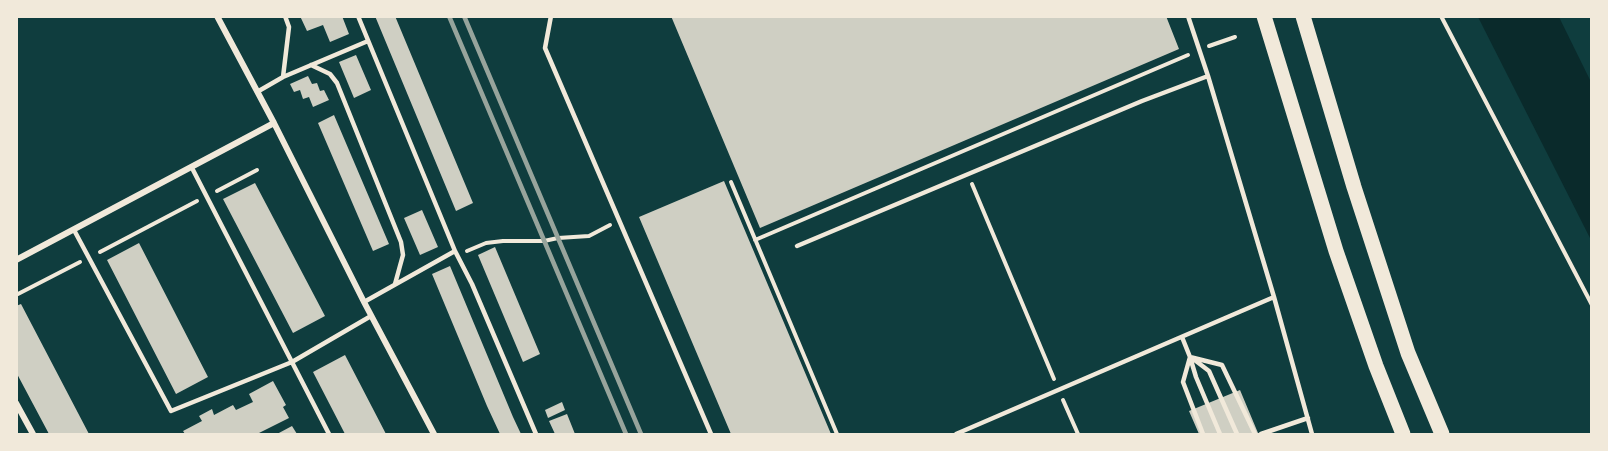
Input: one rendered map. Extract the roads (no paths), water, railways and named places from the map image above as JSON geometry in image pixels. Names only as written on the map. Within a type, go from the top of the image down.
[{"type":"main road","points":[[1264,16],[1336,251],[1403,435]]},
{"type":"main road","points":[[1303,16],[1354,187],[1408,353],[1442,435]]},
{"type":"street","points":[[217,16],[434,435]]},
{"type":"street","points":[[16,260],[274,123]]},
{"type":"street","points":[[16,403],[33,435]]},
{"type":"lane","points":[[283,77],[289,27],[285,16]]},
{"type":"lane","points":[[358,16],[455,251],[472,284],[536,435]]},
{"type":"lane","points":[[551,16],[545,48],[711,435]]},
{"type":"lane","points":[[1188,16],[1274,297],[1312,435]]},
{"type":"lane","points":[[257,92],[283,77],[368,41]]},
{"type":"lane","points":[[312,65],[330,74],[337,82],[401,242],[403,255],[395,284]]},
{"type":"lane","points":[[797,246],[1142,101],[1208,76]]},
{"type":"lane","points":[[192,168],[329,435]]},
{"type":"lane","points":[[74,230],[171,411],[292,362],[371,316]]},
{"type":"lane","points":[[364,302],[455,251]]},
{"type":"lane","points":[[956,435],[1274,297]]},
{"type":"lane","points":[[1182,337],[1220,435]]},
{"type":"lane","points":[[1190,357],[1183,382],[1203,435]]},
{"type":"lane","points":[[1190,357],[1209,371],[1237,435]]},
{"type":"lane","points":[[1190,357],[1222,365],[1255,435]]},
{"type":"lane","points":[[1261,435],[1308,418]]},
{"type":"water","points":[[1478,17],[1559,17],[1591,82],[1591,240]]},
{"type":"railway","points":[[449,16],[626,434]]},
{"type":"railway","points":[[464,16],[641,434]]}]
